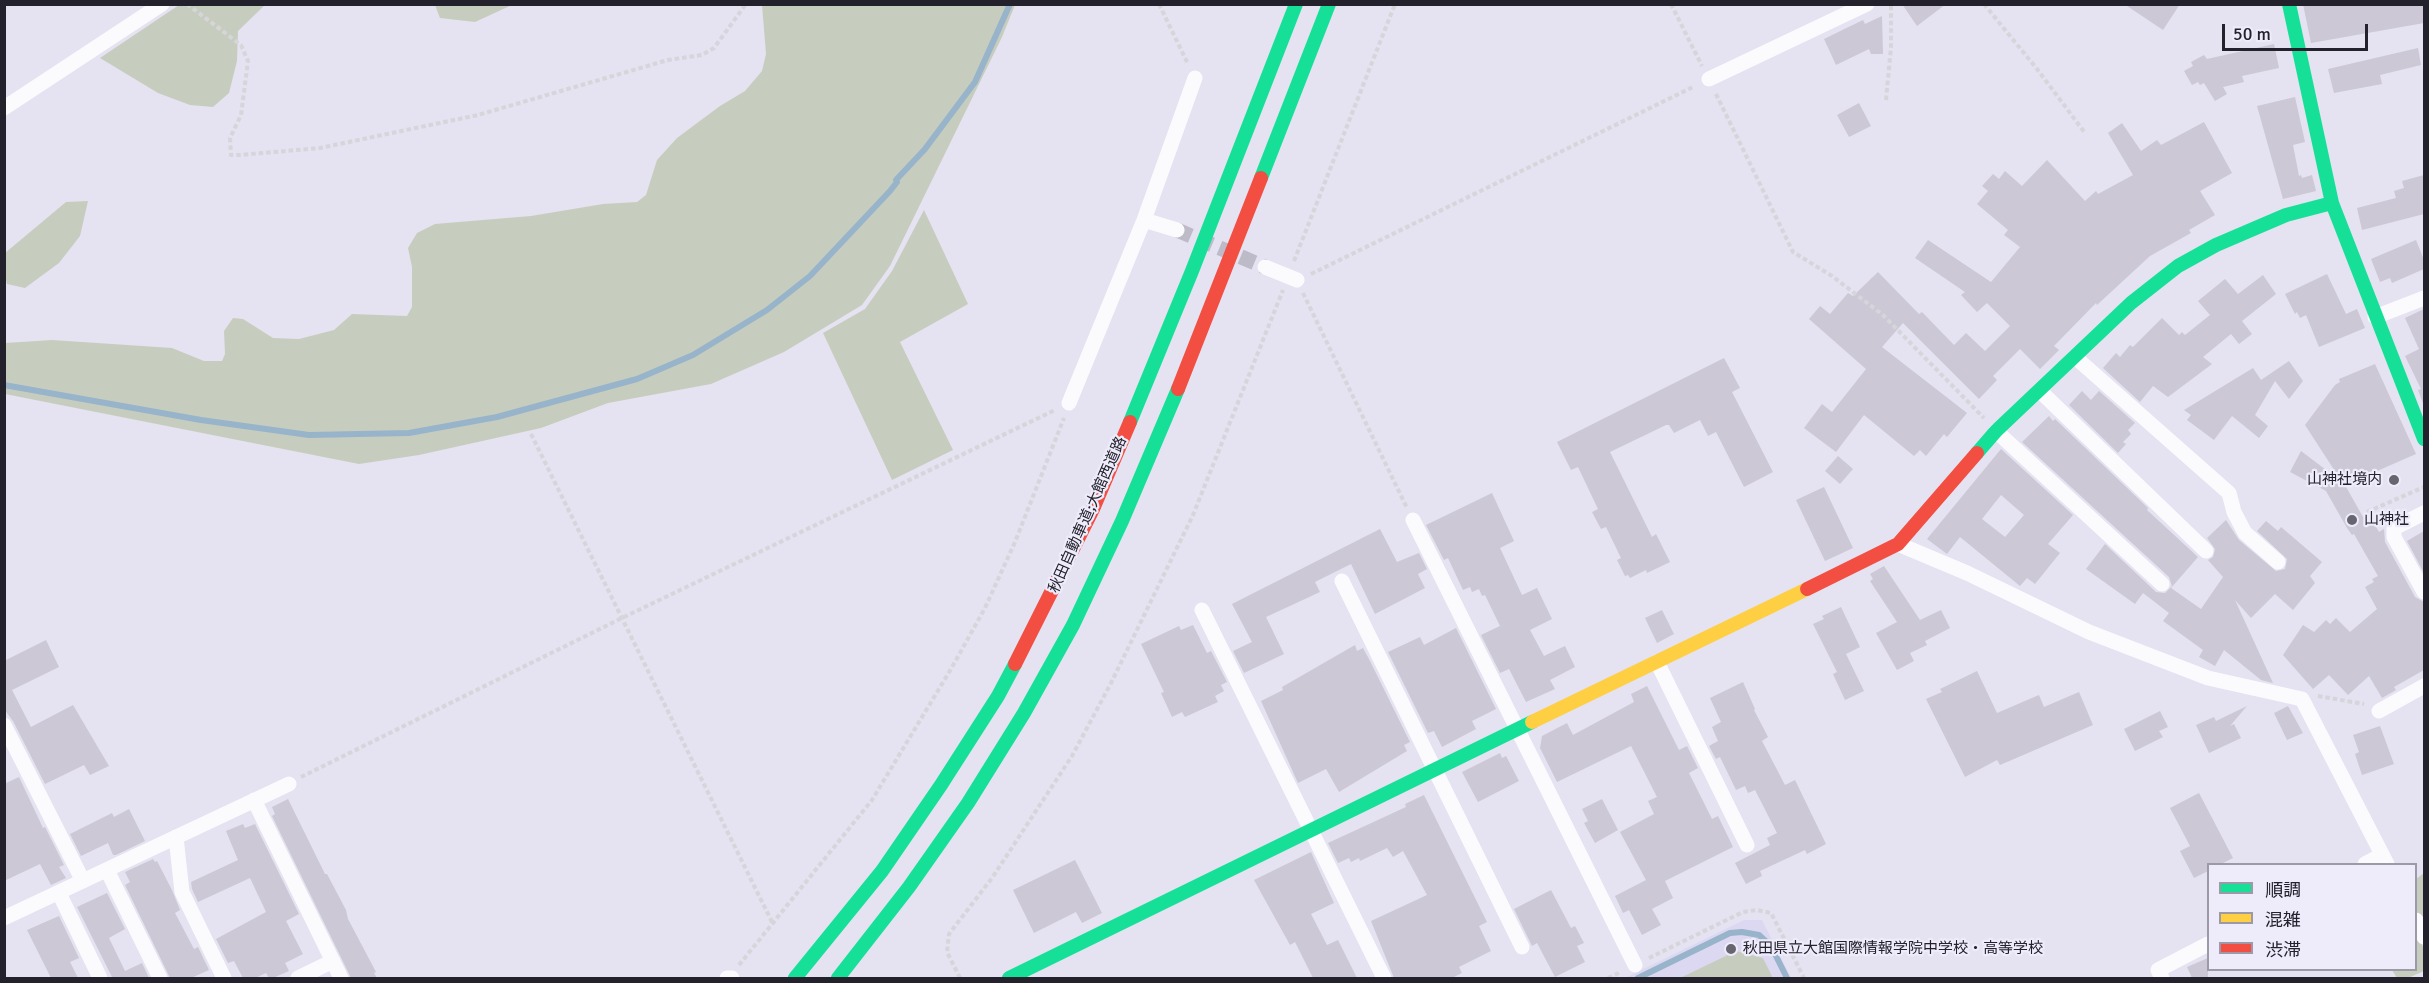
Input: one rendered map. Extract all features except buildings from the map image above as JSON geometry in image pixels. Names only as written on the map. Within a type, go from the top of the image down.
[{"type":"main road","name":"秋田自動車道;大館西道路","points":[[795,978],[882,871],[941,785],[998,696],[1048,602],[1093,508],[1138,402],[1192,271],[1296,4]]},
{"type":"main road","name":"秋田自動車道;大館西道路","points":[[838,978],[909,887],[968,803],[1024,713],[1072,625],[1122,521],[1170,411],[1329,4]]},
{"type":"main road","points":[[2289,4],[2332,203],[2424,439]]},
{"type":"main road","points":[[1010,978],[1898,544],[1996,431],[2131,303],[2178,267],[2216,245],[2286,215],[2332,203]]},
{"type":"street","points":[[4,108],[162,4]]},
{"type":"street","points":[[1709,79],[1867,4]]},
{"type":"street","points":[[1069,403],[1144,220],[1195,78]]},
{"type":"street","points":[[1144,220],[1177,230]]},
{"type":"street","points":[[1264,267],[1293,279]]},
{"type":"street","points":[[2375,317],[2424,298]]},
{"type":"street","points":[[2075,357],[2229,494],[2244,533],[2278,562]]},
{"type":"street","points":[[2040,391],[2206,551]]},
{"type":"street","points":[[1996,431],[2162,584]]},
{"type":"street","points":[[2424,513],[2394,528],[2394,537],[2424,592]]},
{"type":"street","points":[[1413,520],[1635,965]]},
{"type":"street","points":[[1898,544],[1967,573],[2090,632],[2208,678],[2302,699],[2385,860],[2370,863]]},
{"type":"street","points":[[1342,580],[1522,947]]},
{"type":"street","points":[[1202,610],[1384,978]]},
{"type":"street","points":[[1657,662],[1747,845]]},
{"type":"street","points":[[2383,709],[2424,686]]},
{"type":"street","points":[[4,725],[83,881]]},
{"type":"street","points":[[4,918],[289,784]]},
{"type":"street","points":[[254,800],[341,978]]},
{"type":"street","points":[[177,837],[182,892],[224,978]]},
{"type":"street","points":[[107,870],[160,978]]},
{"type":"street","points":[[59,893],[100,978]]},
{"type":"street","points":[[2162,978],[2158,970],[2207,945]]},
{"type":"street","points":[[298,978],[333,961]]},
{"type":"path","points":[[188,4],[241,45],[248,61],[241,115],[230,138],[231,155],[240,155],[321,148],[478,115],[668,60],[702,55],[714,48],[746,4]]},
{"type":"path","points":[[1159,4],[1195,78]]},
{"type":"path","points":[[960,978],[947,952],[949,934],[992,878],[1072,756],[1110,685],[1193,515],[1293,279],[1395,4]]},
{"type":"path","points":[[1671,4],[1792,252],[1832,276],[1883,315],[1996,431]]},
{"type":"path","points":[[1886,100],[1891,47],[1891,4]]},
{"type":"path","points":[[1984,4],[2085,133]]},
{"type":"path","points":[[1293,279],[1709,79]]},
{"type":"path","points":[[1293,279],[1413,520]]},
{"type":"path","points":[[289,784],[622,618],[1069,403]]},
{"type":"path","points":[[730,978],[772,922],[872,800],[951,669],[985,608],[1015,542],[1059,437],[1069,403]]},
{"type":"path","points":[[531,434],[772,922]]},
{"type":"path","points":[[2367,512],[2424,487]]},
{"type":"path","points":[[2302,699],[2318,696],[2383,709]]},
{"type":"path","points":[[1608,978],[1743,912],[1757,910],[1771,913],[1804,978]]},
{"type":"shaded area","name":"秋田県立大館国際情報学院中学校・高等学校","points":[[1744,920],[1762,920],[1791,978],[1625,978]]},
{"type":"green space","points":[[435,4],[512,5],[475,22],[440,18]]},
{"type":"green space","points":[[179,5],[265,5],[238,31],[237,61],[229,93],[213,107],[190,105],[158,93],[100,58]]},
{"type":"green space","points":[[762,5],[1015,5],[1002,37],[890,266],[862,305],[784,352],[711,384],[608,403],[541,428],[419,455],[359,464],[5,394],[5,343],[52,340],[172,348],[204,361],[222,361],[225,354],[224,331],[233,318],[243,319],[273,338],[299,339],[334,330],[352,314],[407,316],[412,307],[412,267],[408,248],[417,233],[435,224],[531,216],[603,204],[637,202],[646,195],[657,160],[677,138],[720,106],[745,91],[762,71],[766,54]]},
{"type":"green space","points":[[88,201],[80,236],[59,263],[25,288],[7,284],[5,253],[66,202]]},
{"type":"green space","points":[[924,210],[968,304],[900,342],[953,450],[892,480],[823,333],[865,309],[892,271]]},
{"type":"green space","points":[[2424,873],[2424,928],[2417,913],[2417,878]]},
{"type":"green space","points":[[2417,933],[2424,949],[2424,971],[2408,978],[2397,978],[2393,971],[2417,971]]},
{"type":"green space","points":[[1736,951],[1763,958],[1773,978],[1680,978]]},
{"type":"waterway","points":[[4,385],[201,420],[309,435],[409,433],[497,417],[637,379],[693,355],[767,310],[810,276],[890,191],[897,182],[896,180],[925,149],[975,82],[1010,4]]},
{"type":"waterway","points":[[1638,978],[1730,933],[1742,932],[1759,935],[1771,946],[1787,978]]},
{"type":"tunnel","points":[[1177,230],[1265,267]]},
{"type":"traffic: fast","points":[[1130,422],[1192,271],[1296,4]]},
{"type":"traffic: fast","points":[[1261,178],[1329,4]]},
{"type":"traffic: fast","points":[[2289,4],[2332,203],[2424,439]]},
{"type":"traffic: fast","points":[[1977,453],[1996,431],[2131,303],[2178,266],[2216,245],[2286,215],[2332,203]]},
{"type":"traffic: fast","points":[[838,978],[909,887],[968,803],[1024,713],[1073,625],[1122,521],[1178,389]]},
{"type":"traffic: fast","points":[[795,978],[882,871],[941,785],[998,696],[1015,664]]},
{"type":"traffic: fast","points":[[1009,978],[1532,722]]},
{"type":"traffic: slow","points":[[1532,722],[1807,589]]},
{"type":"traffic: jam","points":[[1178,389],[1261,178]]},
{"type":"traffic: jam","points":[[1015,664],[1093,509],[1130,422]]},
{"type":"traffic: jam","points":[[1807,589],[1898,544],[1977,453]]},
{"type":"place","name":"山神社境内","points":[[2394,480]]},
{"type":"place","name":"山神社","points":[[2352,520]]},
{"type":"place","name":"秋田県立大館国際情報学院中学校・高等学校","points":[[1731,949]]}]
